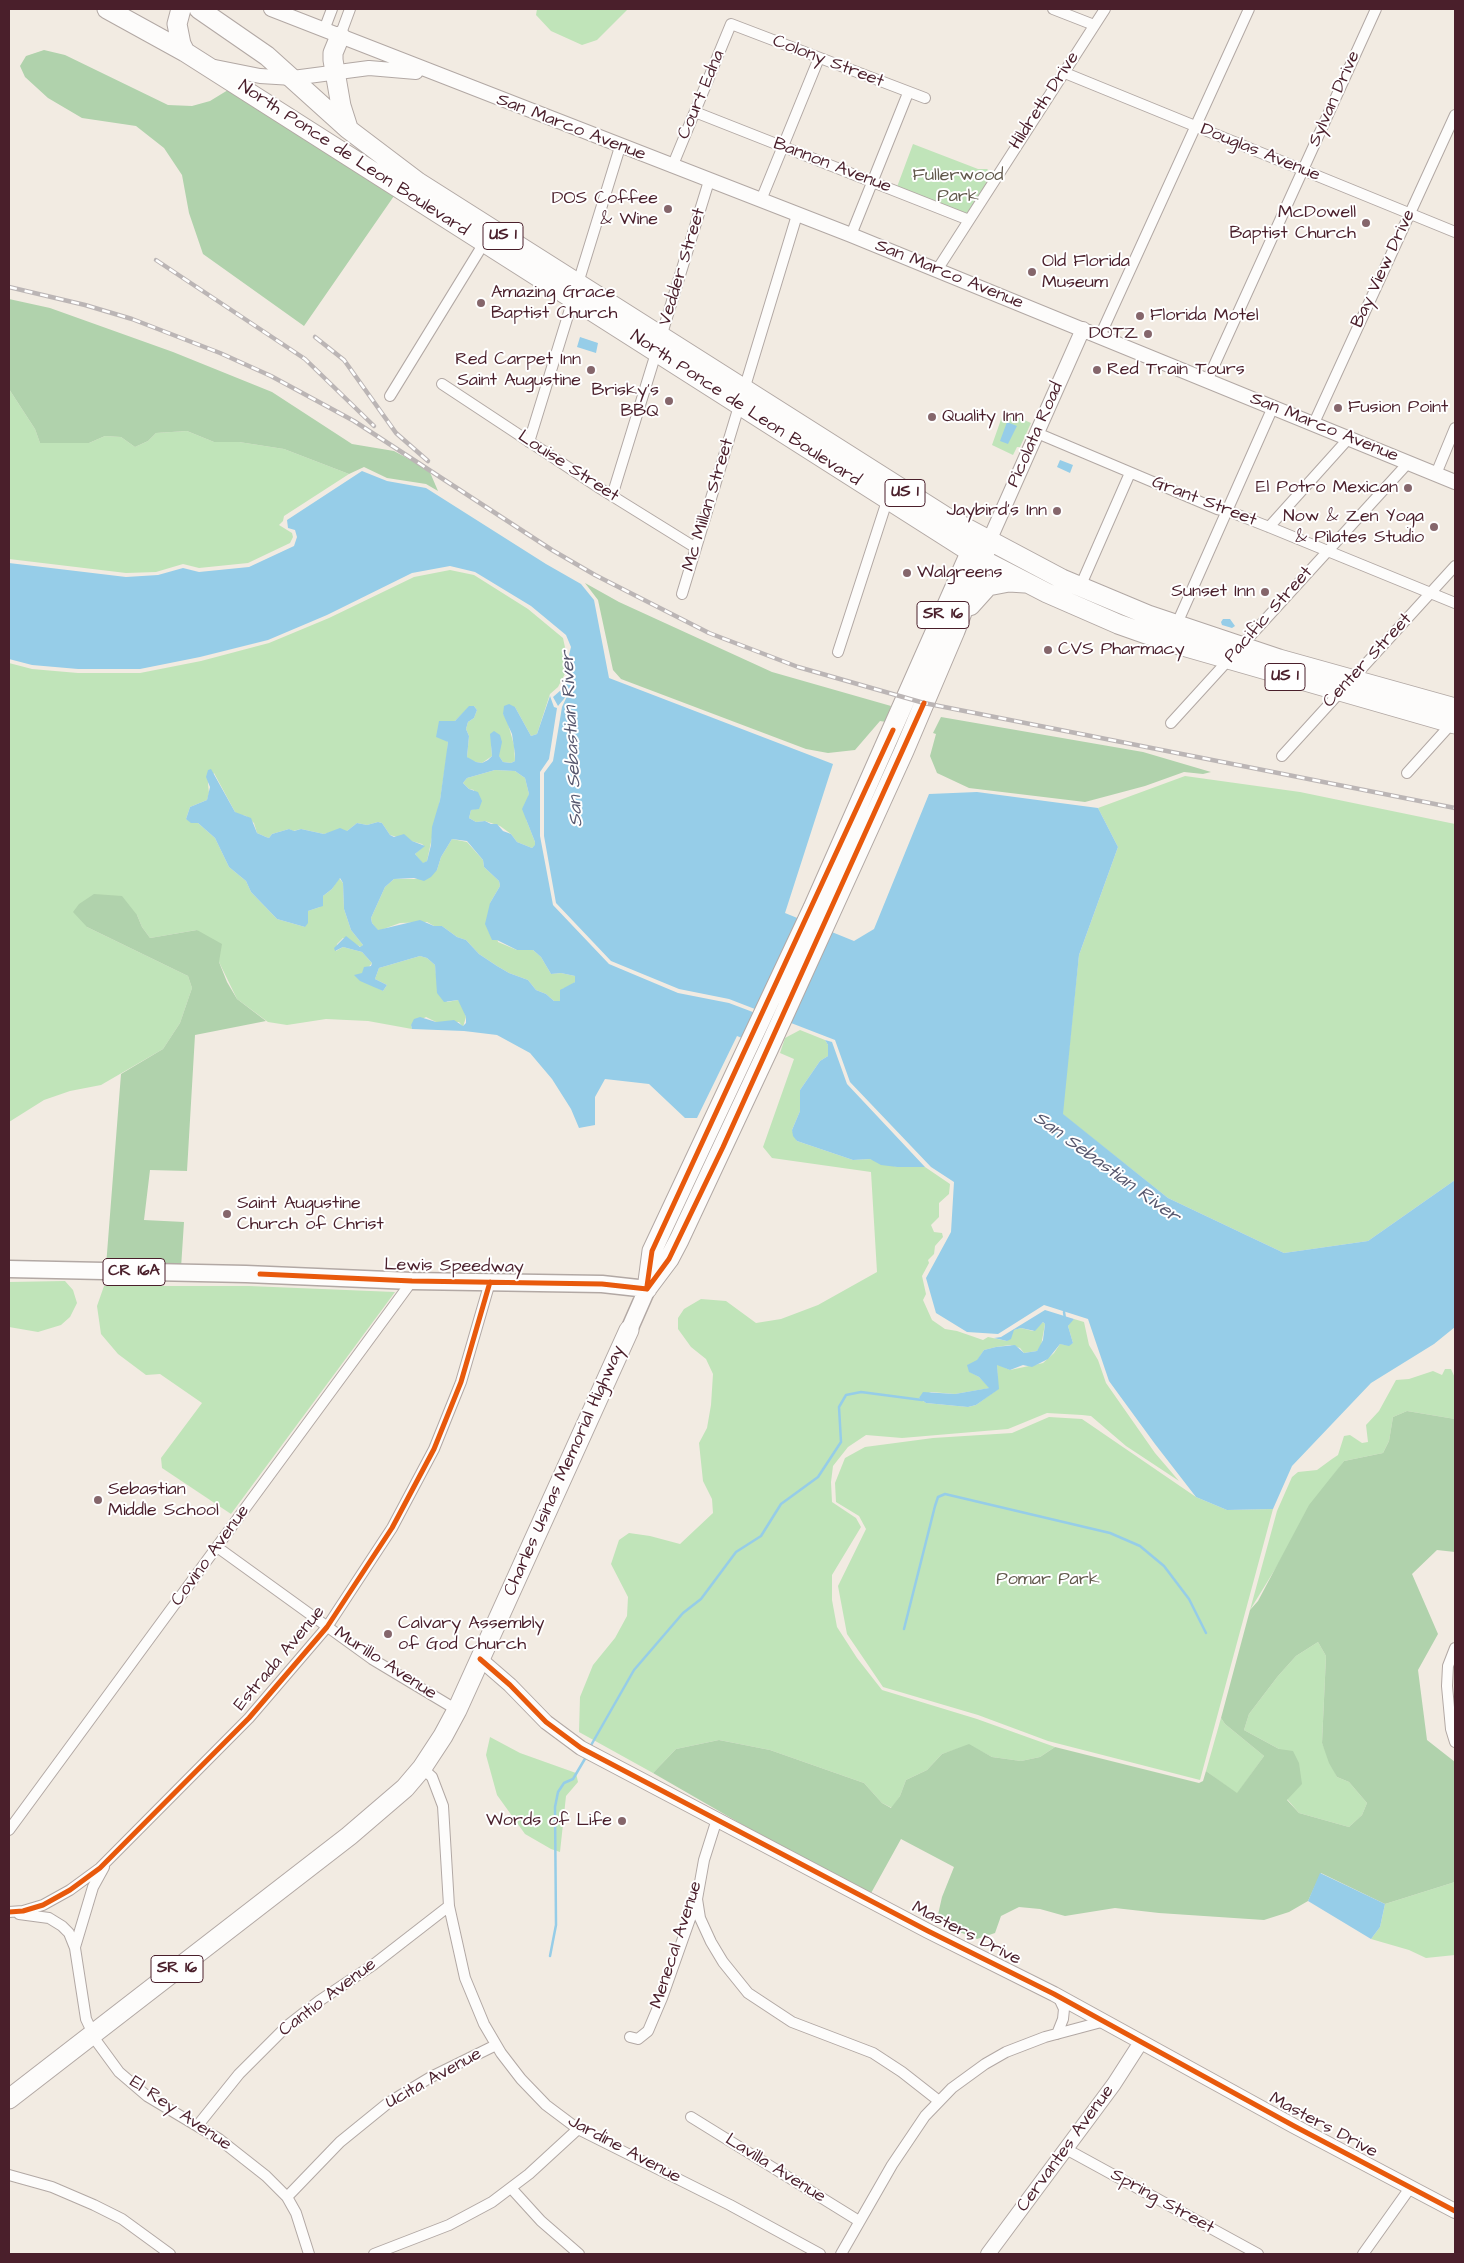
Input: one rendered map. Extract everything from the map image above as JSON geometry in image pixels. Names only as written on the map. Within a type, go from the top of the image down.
[{"type":"highway","name":"North Ponce de Leon Boulevard","points":[[107,9],[203,63],[484,243],[576,292]]},
{"type":"highway","points":[[180,9],[178,24],[181,44],[185,52]]},
{"type":"highway","name":"North Ponce de Leon Boulevard","points":[[200,9],[242,36],[293,78],[348,129],[418,182],[576,292],[741,398],[887,500],[977,556],[1027,583],[1118,624],[1172,634],[1454,718]]},
{"type":"highway","points":[[332,33],[340,106],[348,129]]},
{"type":"highway","name":"North Ponce de Leon Boulevard","points":[[741,398],[989,541],[1172,634]]},
{"type":"highway","points":[[977,556],[989,541]]},
{"type":"highway","name":"Charles Usinas Memorial Highway","points":[[647,1289],[652,1251],[751,1041],[904,751],[955,631],[977,556]]},
{"type":"highway","name":"Charles Usinas Memorial Highway","points":[[647,1289],[679,1240],[768,1050],[820,911],[977,556]]},
{"type":"highway","points":[[955,631],[974,600],[988,586],[1009,582],[1027,583]]},
{"type":"highway","name":"Charles Usinas Memorial Highway","points":[[9,2099],[349,1836],[404,1788],[422,1768],[457,1710],[629,1330]]},
{"type":"main road","name":"San Marco Avenue","points":[[271,9],[620,147],[851,235],[1455,482]]},
{"type":"main road","name":"San Marco Avenue","points":[[203,63],[260,76],[293,78],[369,68],[439,76]]},
{"type":"main road","name":"Picolata Road","points":[[989,541],[1083,329]]},
{"type":"main road","name":"Lewis Speedway","points":[[9,1269],[246,1274],[412,1281],[602,1284],[647,1289]]},
{"type":"main road","name":"Charles Usinas Memorial Highway","points":[[629,1330],[647,1289]]},
{"type":"main road","name":"Masters Drive","points":[[480,1659],[510,1685],[546,1722],[581,1748],[928,1931],[1058,1996],[1410,2188],[1455,2210]]},
{"type":"main road","name":"Cervantes Avenue","points":[[989,2254],[1114,2084],[1141,2042]]},
{"type":"street","points":[[332,9],[332,33]]},
{"type":"street","points":[[332,33],[350,9]]},
{"type":"street","points":[[1053,9],[1094,25]]},
{"type":"street","name":"Hildreth Drive","points":[[937,270],[1105,9]]},
{"type":"street","points":[[1100,336],[1249,9]]},
{"type":"street","name":"Sylvan Drive","points":[[1207,380],[1376,9]]},
{"type":"street","name":"Colony Street","points":[[731,24],[925,98]]},
{"type":"street","name":"Court Edna","points":[[672,167],[731,24]]},
{"type":"street","points":[[761,200],[819,58]]},
{"type":"street","name":"Douglas Avenue","points":[[1064,73],[1455,232]]},
{"type":"street","points":[[851,235],[908,93]]},
{"type":"street","name":"Bannon Avenue","points":[[695,112],[969,220]]},
{"type":"street","name":"Bay View Drive","points":[[1314,423],[1455,116]]},
{"type":"street","points":[[529,442],[620,147]]},
{"type":"street","name":"Vedder Street","points":[[612,496],[660,346],[686,252],[709,181]]},
{"type":"street","name":"Mc Millan Street","points":[[682,594],[797,215]]},
{"type":"street","points":[[390,396],[484,243]]},
{"type":"street","name":"Louise Street","points":[[442,384],[612,496],[696,548]]},
{"type":"street","points":[[1172,634],[1274,407]]},
{"type":"street","points":[[1436,474],[1455,428]]},
{"type":"street","name":"Grant Street","points":[[1037,433],[1217,509],[1228,511],[1269,527],[1455,603]]},
{"type":"street","points":[[1269,527],[1349,438]]},
{"type":"street","name":"Pacific Street","points":[[1171,723],[1408,462]]},
{"type":"street","points":[[1080,587],[1130,473]]},
{"type":"street","points":[[838,652],[887,500]]},
{"type":"street","name":"Center Street","points":[[1282,756],[1455,566]]},
{"type":"street","points":[[1407,773],[1454,718]]},
{"type":"street","name":"Covino Avenue","points":[[9,1830],[412,1281]]},
{"type":"street","name":"Estrada Avenue","points":[[10,1912],[43,1904],[64,1894],[84,1881],[109,1860],[162,1803],[249,1718],[327,1627],[392,1528],[434,1448],[462,1382],[490,1282]]},
{"type":"street","name":"Murillo Avenue","points":[[217,1547],[372,1659],[457,1710]]},
{"type":"street","points":[[1455,1648],[1448,1666],[1447,1686],[1451,1729],[1455,1742]]},
{"type":"street","name":"Jardine Avenue","points":[[422,1768],[432,1777],[443,1806],[449,1906],[465,1978],[477,2009],[496,2045],[532,2092],[578,2129],[820,2254]]},
{"type":"street","name":"Menecal Avenue","points":[[634,2038],[648,2031],[662,1998],[697,1899],[704,1860],[717,1819]]},
{"type":"street","points":[[74,1948],[93,1887],[109,1860]]},
{"type":"street","points":[[697,1899],[700,1918],[711,1942],[723,1962],[748,1993],[792,2022],[858,2046],[880,2058],[939,2101]]},
{"type":"street","name":"Cantio Avenue","points":[[198,2125],[239,2074],[288,2026],[319,2001],[373,1965],[449,1906]]},
{"type":"street","name":"El Rey Avenue","points":[[10,1912],[53,1920],[69,1934],[74,1948],[83,2007],[93,2034],[104,2053],[128,2081],[147,2096],[198,2125],[244,2157],[287,2197],[303,2230],[309,2254]]},
{"type":"street","points":[[1057,2034],[1063,2019],[1064,2009],[1058,1996]]},
{"type":"street","points":[[841,2254],[892,2165],[920,2122],[939,2101],[985,2064],[1028,2043],[1105,2021]]},
{"type":"street","name":"Ucita Avenue","points":[[287,2197],[340,2142],[388,2103],[431,2077],[496,2045]]},
{"type":"street","name":"Lavilla Avenue","points":[[691,2117],[859,2221]]},
{"type":"street","points":[[374,2254],[464,2218],[511,2188],[578,2129]]},
{"type":"street","name":"Spring Street","points":[[1066,2149],[1258,2254]]},
{"type":"street","points":[[9,2175],[52,2187],[94,2205],[122,2219],[170,2254]]},
{"type":"street","points":[[511,2188],[541,2221],[579,2254]]},
{"type":"street","points":[[1362,2254],[1410,2188]]},
{"type":"green space","points":[[537,9],[628,9],[597,40],[582,45],[551,31],[536,15]]},
{"type":"green space","points":[[44,50],[65,55],[168,105],[192,106],[210,101],[228,90],[394,196],[304,326],[203,254],[189,213],[182,175],[164,148],[136,126],[82,118],[48,98],[25,77],[20,66],[26,56]]},
{"type":"green space","name":"Fullerwood Park","points":[[913,144],[978,169],[987,169],[993,174],[967,214],[897,187]]},
{"type":"green space","points":[[9,299],[50,308],[173,352],[272,392],[352,444],[394,451],[429,470],[438,491],[426,484],[387,478],[364,467],[349,474],[284,449],[239,442],[214,442],[187,431],[156,433],[148,441],[135,447],[121,437],[105,436],[89,443],[40,443],[35,429],[9,389]]},
{"type":"green space","points":[[9,389],[35,429],[40,443],[89,443],[105,436],[121,437],[135,447],[148,441],[156,433],[187,431],[214,442],[239,442],[284,449],[349,474],[284,516],[283,521],[279,525],[292,533],[293,537],[290,543],[248,563],[199,568],[183,564],[156,572],[126,573],[9,559]]},
{"type":"green space","points":[[1004,411],[1031,423],[1020,447],[1017,447],[1013,455],[992,445]]},
{"type":"green space","points":[[450,570],[474,575],[528,609],[563,638],[569,666],[558,687],[550,694],[537,734],[531,736],[515,707],[503,714],[507,720],[514,745],[515,761],[511,763],[503,762],[491,745],[492,756],[482,763],[470,761],[467,757],[469,736],[466,729],[468,722],[474,718],[477,710],[474,706],[465,711],[455,721],[450,721],[443,738],[448,742],[447,754],[440,800],[427,861],[423,864],[415,854],[424,846],[422,844],[390,835],[382,823],[378,822],[367,825],[357,823],[347,831],[335,831],[324,834],[301,829],[293,831],[289,829],[272,834],[269,838],[266,837],[257,833],[254,823],[246,816],[235,812],[214,773],[208,783],[209,793],[207,800],[190,807],[186,819],[198,823],[215,838],[229,867],[246,881],[251,892],[277,919],[305,927],[308,911],[320,907],[323,896],[332,889],[339,878],[343,883],[344,909],[351,930],[363,945],[361,947],[343,938],[337,944],[336,951],[343,947],[362,952],[372,963],[359,978],[383,991],[387,985],[375,979],[379,968],[420,956],[427,958],[435,965],[437,983],[447,1002],[458,1000],[462,1005],[466,1017],[463,1027],[459,1022],[436,1022],[426,1017],[411,1025],[412,1029],[368,1021],[326,1019],[287,1025],[268,1022],[237,999],[219,962],[197,930],[150,938],[142,927],[137,915],[87,927],[188,976],[192,988],[180,1023],[163,1049],[101,1085],[70,1091],[44,1100],[9,1122],[9,663],[32,669],[78,673],[140,673],[201,661],[269,643],[329,618],[414,577]]},
{"type":"green space","points":[[585,583],[619,602],[772,672],[891,706],[886,722],[880,721],[855,750],[828,753],[806,749],[621,679],[613,670],[598,600]]},
{"type":"green space","points":[[941,717],[1143,752],[1211,772],[1203,774],[1184,772],[1145,786],[1085,802],[969,788],[937,773],[930,756],[936,734],[933,733]]},
{"type":"green space","points":[[495,770],[515,771],[525,778],[529,794],[526,819],[536,845],[532,848],[517,842],[511,834],[500,826],[485,821],[476,822],[469,818],[471,810],[475,809],[474,790],[469,789],[463,783],[467,778]]},
{"type":"green space","points":[[1185,776],[1300,792],[1455,824],[1455,1180],[1368,1241],[1284,1253],[1168,1198],[1062,1114],[1079,955],[1118,847],[1098,808]]},
{"type":"green space","points":[[452,839],[467,842],[483,860],[484,867],[499,881],[500,886],[490,903],[498,942],[517,950],[533,950],[541,957],[551,974],[561,973],[575,976],[575,982],[566,989],[563,988],[560,1001],[554,1001],[546,994],[536,990],[528,980],[497,966],[479,954],[466,940],[457,937],[442,926],[434,926],[427,922],[400,923],[378,931],[372,923],[371,918],[385,887],[394,879],[420,879],[437,870],[441,857]]},
{"type":"green space","points":[[94,894],[122,896],[137,915],[142,927],[150,938],[197,930],[222,944],[219,962],[227,982],[237,999],[266,1021],[195,1035],[187,1171],[150,1170],[144,1220],[184,1222],[181,1268],[106,1266],[121,1074],[163,1049],[180,1023],[192,988],[188,976],[87,927],[73,912],[79,904]]},
{"type":"green space","points":[[800,1030],[825,1040],[828,1045],[828,1056],[820,1061],[800,1090],[800,1111],[792,1130],[797,1141],[853,1160],[870,1159],[897,1167],[925,1167],[950,1184],[949,1194],[939,1203],[939,1217],[931,1225],[934,1232],[942,1233],[943,1237],[935,1246],[934,1254],[928,1260],[929,1263],[922,1276],[926,1294],[923,1300],[932,1320],[945,1329],[983,1340],[988,1337],[1007,1341],[1013,1330],[1021,1328],[1033,1331],[1043,1322],[1045,1324],[1041,1346],[1037,1351],[1024,1353],[1020,1348],[1010,1345],[996,1347],[984,1350],[977,1361],[968,1365],[970,1372],[979,1377],[990,1388],[955,1394],[931,1392],[919,1398],[926,1403],[968,1407],[976,1405],[998,1389],[997,1364],[1010,1370],[1043,1363],[1054,1353],[1060,1344],[1067,1345],[1073,1343],[1068,1326],[1071,1321],[1074,1319],[1084,1322],[1089,1345],[1098,1360],[1106,1383],[1155,1453],[1179,1481],[1126,1446],[1091,1416],[1082,1415],[1047,1413],[1008,1429],[902,1438],[866,1435],[848,1447],[833,1466],[831,1482],[832,1502],[856,1518],[861,1527],[832,1575],[832,1600],[837,1627],[857,1658],[882,1690],[977,1719],[1055,1747],[1040,1757],[1021,1761],[992,1757],[969,1745],[942,1754],[927,1770],[906,1780],[900,1796],[892,1808],[882,1803],[864,1783],[770,1750],[719,1740],[676,1749],[653,1773],[579,1732],[580,1697],[593,1665],[615,1638],[627,1616],[628,1597],[611,1564],[619,1540],[629,1533],[680,1544],[713,1513],[712,1499],[703,1481],[699,1443],[707,1428],[713,1374],[706,1359],[691,1347],[678,1329],[678,1318],[684,1309],[701,1299],[726,1301],[756,1323],[781,1319],[818,1305],[877,1272],[871,1172],[772,1158],[763,1147],[794,1059],[780,1053],[785,1038]]},
{"type":"green space","points":[[65,1281],[73,1290],[77,1303],[70,1317],[61,1325],[38,1332],[9,1327],[9,1282]]},
{"type":"green space","points":[[104,1286],[249,1286],[395,1292],[231,1514],[162,1468],[161,1458],[202,1403],[160,1374],[146,1375],[118,1354],[101,1334],[97,1306]]},
{"type":"green space","points":[[1445,1369],[1451,1369],[1455,1378],[1455,1419],[1407,1411],[1393,1417],[1389,1441],[1383,1453],[1344,1461],[1328,1483],[1250,1610],[1277,1511],[1292,1477],[1298,1472],[1317,1470],[1338,1455],[1344,1436],[1350,1435],[1362,1443],[1368,1442],[1366,1425],[1379,1411],[1396,1380],[1409,1379],[1433,1371],[1442,1375]]},
{"type":"green space","points":[[1407,1411],[1455,1419],[1455,1552],[1437,1550],[1412,1574],[1438,1634],[1418,1670],[1427,1740],[1455,1762],[1455,1882],[1385,1904],[1321,1873],[1308,1901],[1289,1912],[1264,1920],[1115,1908],[1065,1916],[1040,1909],[1019,1907],[1001,1916],[995,1933],[977,1939],[947,1927],[937,1919],[942,1897],[954,1867],[901,1839],[870,1895],[802,1859],[653,1773],[676,1749],[719,1740],[770,1750],[864,1783],[882,1803],[891,1808],[900,1796],[906,1780],[927,1770],[942,1754],[969,1744],[992,1757],[1021,1761],[1040,1757],[1055,1747],[1199,1783],[1203,1781],[1206,1771],[1237,1793],[1264,1756],[1225,1724],[1221,1718],[1250,1610],[1258,1601],[1309,1505],[1344,1461],[1383,1453],[1389,1441],[1393,1417]],"holes":[[[1318,1642],[1326,1656],[1322,1743],[1329,1763],[1337,1777],[1349,1782],[1367,1803],[1362,1815],[1349,1827],[1299,1813],[1287,1800],[1302,1784],[1299,1763],[1293,1751],[1279,1749],[1244,1730],[1249,1714],[1296,1656]]]},
{"type":"green space","name":"Pomar Park","points":[[1049,1417],[1082,1419],[1196,1497],[1227,1510],[1273,1509],[1200,1780],[1048,1741],[978,1715],[883,1687],[847,1634],[838,1586],[866,1529],[859,1516],[836,1502],[835,1483],[845,1458],[865,1447],[933,1438],[1012,1433]]},
{"type":"green space","points":[[1318,1642],[1326,1656],[1322,1743],[1337,1777],[1349,1782],[1367,1803],[1362,1815],[1349,1827],[1299,1813],[1287,1799],[1279,1749],[1244,1730],[1249,1714],[1278,1676],[1296,1656]]},
{"type":"green space","points":[[1221,1718],[1225,1724],[1264,1756],[1237,1794],[1206,1771]]},
{"type":"green space","points":[[490,1737],[520,1753],[576,1773],[578,1782],[566,1796],[560,1852],[525,1834],[497,1795],[486,1755]]},
{"type":"green space","points":[[1455,1882],[1455,1955],[1426,1958],[1409,1950],[1371,1939],[1380,1927],[1385,1904]]},
{"type":"water","points":[[580,337],[598,343],[596,353],[577,347]]},
{"type":"water","points":[[1007,422],[1017,426],[1008,444],[1000,441]]},
{"type":"water","points":[[1060,460],[1073,465],[1070,473],[1057,467]]},
{"type":"water","name":"San Sebastian River","points":[[362,471],[387,481],[426,488],[581,584],[594,600],[609,678],[833,764],[785,913],[854,941],[874,929],[929,794],[977,792],[1098,808],[1118,847],[1079,955],[1063,1114],[1168,1198],[1284,1253],[1368,1241],[1455,1180],[1455,1327],[1434,1344],[1371,1383],[1292,1466],[1273,1509],[1227,1510],[1196,1497],[1109,1381],[1088,1319],[1044,1305],[998,1334],[967,1332],[936,1313],[926,1278],[951,1232],[954,1182],[931,1167],[850,1082],[835,1040],[729,999],[679,989],[611,961],[556,903],[544,836],[544,773],[553,761],[562,707],[568,694],[558,706],[553,697],[561,690],[573,667],[573,661],[569,655],[571,647],[566,635],[531,606],[475,572],[450,566],[412,573],[327,615],[268,640],[200,657],[140,669],[78,669],[32,665],[9,659],[9,563],[126,577],[158,575],[183,568],[199,572],[249,567],[294,546],[297,537],[295,530],[288,528],[287,520]]},
{"type":"water","points":[[1223,619],[1230,619],[1235,626],[1232,628],[1222,625]]},
{"type":"water","points":[[550,696],[554,707],[557,708],[549,759],[540,772],[540,836],[553,905],[609,964],[678,993],[729,1003],[758,1014],[747,1040],[737,1036],[697,1118],[685,1118],[649,1084],[605,1079],[595,1097],[595,1125],[579,1128],[571,1109],[552,1079],[530,1053],[497,1035],[464,1031],[412,1029],[411,1025],[414,1019],[420,1017],[436,1022],[454,1020],[463,1026],[466,1023],[466,1017],[458,1000],[444,1002],[437,993],[435,965],[427,958],[420,956],[379,968],[375,979],[387,985],[383,991],[360,981],[354,975],[362,973],[364,967],[371,966],[372,963],[362,952],[343,947],[335,951],[334,948],[346,936],[360,947],[363,945],[351,930],[344,909],[343,883],[340,878],[332,889],[323,896],[323,906],[308,911],[308,923],[305,927],[277,919],[251,892],[246,881],[229,867],[215,838],[198,823],[191,823],[186,819],[190,807],[207,800],[210,787],[206,777],[208,770],[211,769],[235,812],[251,818],[257,833],[266,837],[269,838],[272,834],[289,829],[294,831],[301,829],[324,834],[340,828],[347,831],[357,823],[367,825],[378,822],[382,823],[390,835],[394,837],[404,834],[412,841],[425,846],[415,854],[423,863],[427,861],[431,845],[432,827],[440,800],[448,742],[436,737],[439,721],[455,721],[469,706],[474,706],[477,710],[474,718],[468,722],[466,729],[469,736],[467,757],[482,763],[492,756],[490,734],[494,731],[500,735],[502,742],[499,756],[503,762],[511,763],[515,761],[512,734],[503,714],[504,706],[509,704],[515,707],[531,736],[537,734]],"holes":[[[495,770],[515,771],[525,778],[529,794],[522,809],[535,842],[532,848],[517,842],[511,834],[503,831],[497,824],[485,821],[476,822],[469,818],[471,810],[479,809],[482,801],[478,792],[469,789],[463,783],[467,778]],[[452,839],[467,841],[483,860],[484,867],[499,881],[500,886],[490,903],[485,924],[492,940],[497,940],[517,950],[533,950],[541,957],[551,974],[561,973],[575,976],[575,982],[560,990],[560,1001],[554,1001],[546,994],[536,990],[528,980],[497,966],[479,954],[466,940],[457,937],[442,926],[434,926],[420,920],[378,930],[372,923],[371,918],[385,887],[394,879],[414,878],[424,881],[431,877],[437,870],[441,857]]]},
{"type":"water","points":[[825,1040],[832,1042],[847,1084],[925,1167],[897,1167],[881,1165],[870,1159],[853,1160],[797,1141],[793,1136],[792,1130],[800,1111],[800,1090],[820,1061],[828,1056],[828,1045]]},
{"type":"water","points":[[1045,1310],[1074,1319],[1068,1326],[1073,1343],[1069,1346],[1060,1344],[1048,1359],[1032,1367],[1023,1365],[1010,1370],[997,1365],[999,1389],[976,1405],[968,1407],[926,1403],[919,1398],[923,1392],[955,1394],[989,1388],[979,1377],[969,1372],[967,1365],[977,1360],[984,1350],[996,1347],[1015,1345],[1024,1353],[1037,1351],[1043,1340],[1045,1324],[1043,1322],[1035,1331],[1021,1328],[1014,1330],[1011,1339],[1007,1341],[994,1338],[1001,1337]]},
{"type":"water","points":[[1320,1873],[1385,1904],[1380,1927],[1371,1939],[1308,1901]]},
{"type":"waterway","points":[[1064,1312],[1065,1319]]},
{"type":"waterway","points":[[590,1747],[634,1670],[683,1613],[701,1599],[736,1552],[761,1536],[781,1504],[818,1477],[841,1442],[839,1407],[846,1395],[861,1392],[922,1400]]},
{"type":"waterway","points":[[904,1629],[935,1506],[938,1497],[945,1494],[1110,1533],[1140,1546],[1164,1566],[1189,1599],[1206,1633]]},
{"type":"waterway","points":[[550,1956],[556,1925],[555,1807],[558,1792],[564,1783],[573,1779],[586,1757]]},
{"type":"railway","points":[[156,260],[305,359],[374,426]]},
{"type":"railway","points":[[9,287],[85,305],[132,319],[220,353],[271,376],[354,421],[552,550],[595,575],[709,633],[798,667],[924,703],[1455,808]]},
{"type":"railway","points":[[315,337],[344,360],[396,433],[428,461]]},
{"type":"cycle path","points":[[647,1289],[669,1259],[723,1147],[924,703]]},
{"type":"cycle path","points":[[647,1286],[652,1251],[893,730]]},
{"type":"cycle path","points":[[260,1274],[412,1281],[602,1284],[647,1289]]},
{"type":"cycle path","points":[[9,1912],[23,1911],[43,1905],[70,1890],[100,1868],[249,1718],[327,1627],[392,1528],[434,1449],[461,1382],[490,1282]]},
{"type":"cycle path","points":[[480,1659],[510,1685],[546,1722],[581,1748],[928,1931],[1054,1994],[1294,2126],[1455,2211]]},
{"type":"place","name":"DOS Coffee & Wine","points":[[668,209]]},
{"type":"place","name":"McDowell Baptist Church","points":[[1366,223]]},
{"type":"place","name":"Old Florida Museum","points":[[1032,272]]},
{"type":"place","name":"Amazing Grace Baptist Church","points":[[481,303]]},
{"type":"place","name":"Florida Motel","points":[[1140,316]]},
{"type":"place","name":"DOTZ","points":[[1148,334]]},
{"type":"place","name":"Red Carpet Inn Saint Augustine","points":[[591,370]]},
{"type":"place","name":"Red Train Tours","points":[[1097,370]]},
{"type":"place","name":"Brisky's BBQ","points":[[669,401]]},
{"type":"place","name":"Fusion Point","points":[[1338,408]]},
{"type":"place","name":"Quality Inn","points":[[932,417]]},
{"type":"place","name":"El Potro Mexican","points":[[1408,488]]},
{"type":"place","name":"Jaybird's Inn","points":[[1057,511]]},
{"type":"place","name":"Now & Zen Yoga & Pilates Studio","points":[[1434,527]]},
{"type":"place","name":"Walgreens","points":[[907,573]]},
{"type":"place","name":"Sunset Inn","points":[[1265,592]]},
{"type":"place","name":"CVS Pharmacy","points":[[1048,650]]},
{"type":"place","name":"Saint Augustine Church of Christ","points":[[227,1214]]},
{"type":"place","name":"Sebastian Middle School","points":[[98,1500]]},
{"type":"place","name":"Calvary Assembly of God Church","points":[[388,1634]]},
{"type":"place","name":"Words of Life","points":[[622,1821]]}]
